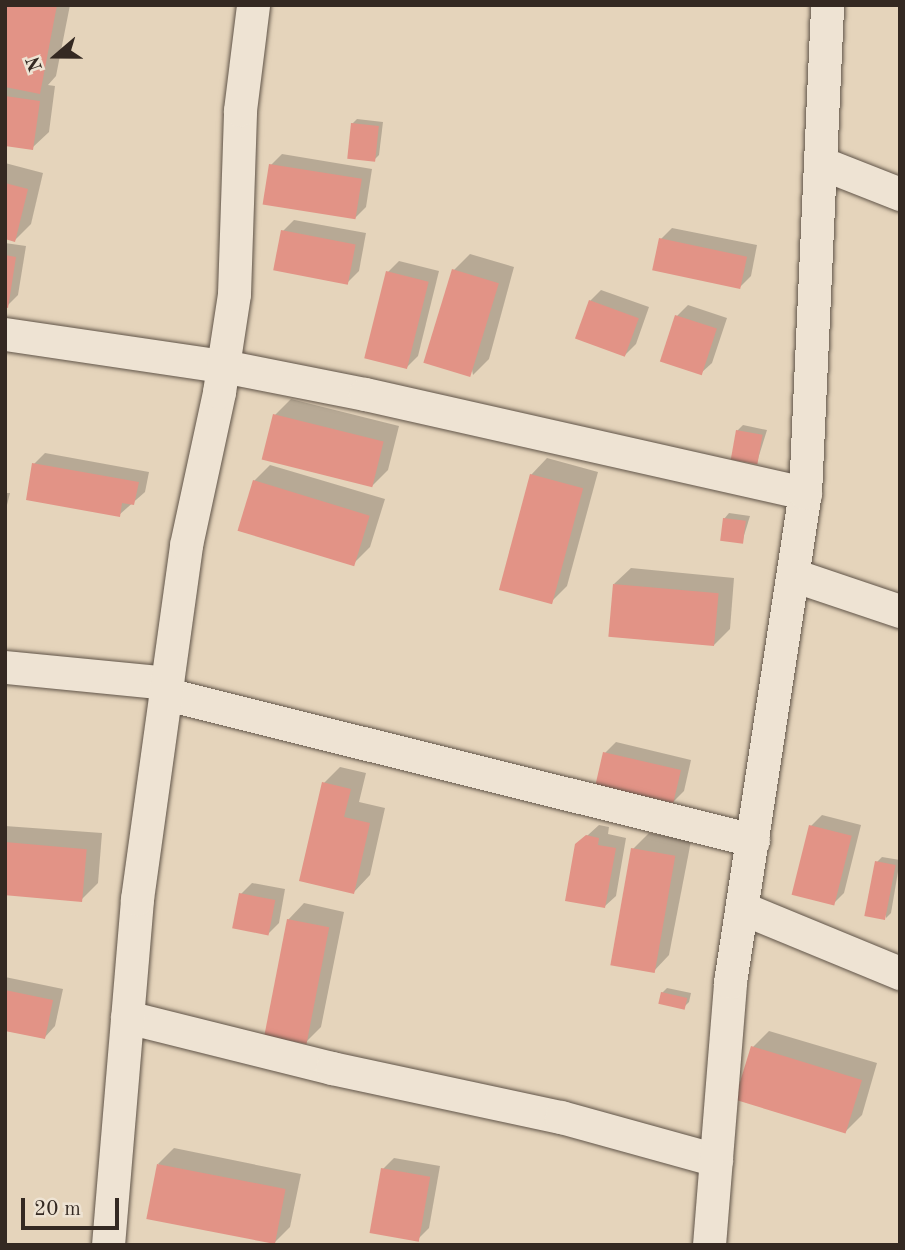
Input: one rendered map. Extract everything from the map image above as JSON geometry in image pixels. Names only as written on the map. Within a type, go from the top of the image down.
[{"type":"street","points":[[108,1245],[137,899],[186,545],[223,366],[234,294],[240,110],[253,5]]},
{"type":"street","points":[[709,1245],[730,982],[805,493],[827,5]]},
{"type":"street","points":[[821,163],[900,194]]},
{"type":"street","points":[[5,334],[223,366],[805,493]]},
{"type":"street","points":[[793,575],[900,611]]},
{"type":"street","points":[[5,667],[166,689],[753,840]]},
{"type":"street","points":[[742,908],[900,972]]},
{"type":"street","points":[[127,1017],[561,1117],[716,1160]]},
{"type":"building","points":[[5,5],[57,5],[40,94],[5,87]]},
{"type":"building","points":[[5,96],[40,101],[33,150],[5,146]]},
{"type":"building","points":[[351,123],[379,126],[375,162],[347,159]]},
{"type":"building","points":[[269,164],[362,179],[355,219],[263,204]]},
{"type":"building","points":[[5,183],[28,189],[15,242],[5,239]]},
{"type":"building","points":[[281,230],[356,245],[348,285],[273,270]]},
{"type":"building","points":[[659,238],[747,257],[740,289],[652,270]]},
{"type":"building","points":[[5,255],[16,257],[8,308],[5,307]]},
{"type":"building","points":[[452,269],[499,283],[470,377],[423,363]]},
{"type":"building","points":[[386,271],[429,282],[407,369],[364,358]]},
{"type":"building","points":[[589,300],[639,318],[625,357],[575,339]]},
{"type":"building","points":[[675,315],[717,329],[702,375],[660,362]]},
{"type":"building","points":[[273,414],[384,442],[372,487],[262,460]]},
{"type":"building","points":[[736,430],[763,435],[757,464],[731,460]]},
{"type":"building","points":[[32,463],[139,482],[134,505],[122,503],[120,517],[26,500]]},
{"type":"building","points":[[530,474],[583,488],[552,604],[499,590]]},
{"type":"building","points":[[253,480],[370,516],[354,566],[238,531]]},
{"type":"building","points":[[723,518],[746,521],[743,544],[720,541]]},
{"type":"building","points":[[613,584],[719,593],[714,646],[608,637]]},
{"type":"building","points":[[603,752],[681,770],[673,803],[595,785]]},
{"type":"building","points":[[322,782],[351,789],[344,817],[370,823],[354,894],[299,881]]},
{"type":"building","points":[[809,825],[852,836],[834,906],[792,895]]},
{"type":"building","points":[[586,835],[599,838],[598,845],[616,848],[605,908],[565,901],[575,844]]},
{"type":"building","points":[[5,842],[87,849],[82,902],[5,895]]},
{"type":"building","points":[[631,848],[675,856],[655,973],[610,965]]},
{"type":"building","points":[[875,861],[896,865],[885,920],[864,916]]},
{"type":"building","points":[[239,893],[275,900],[268,935],[232,928]]},
{"type":"building","points":[[287,919],[329,927],[307,1044],[264,1036]]},
{"type":"building","points":[[5,990],[53,1000],[45,1039],[5,1031]]},
{"type":"building","points":[[661,992],[687,998],[685,1010],[658,1004]]},
{"type":"building","points":[[751,1046],[862,1080],[846,1133],[735,1100]]},
{"type":"building","points":[[157,1164],[286,1189],[275,1244],[146,1219]]},
{"type":"building","points":[[381,1168],[430,1177],[419,1242],[370,1233]]}]
